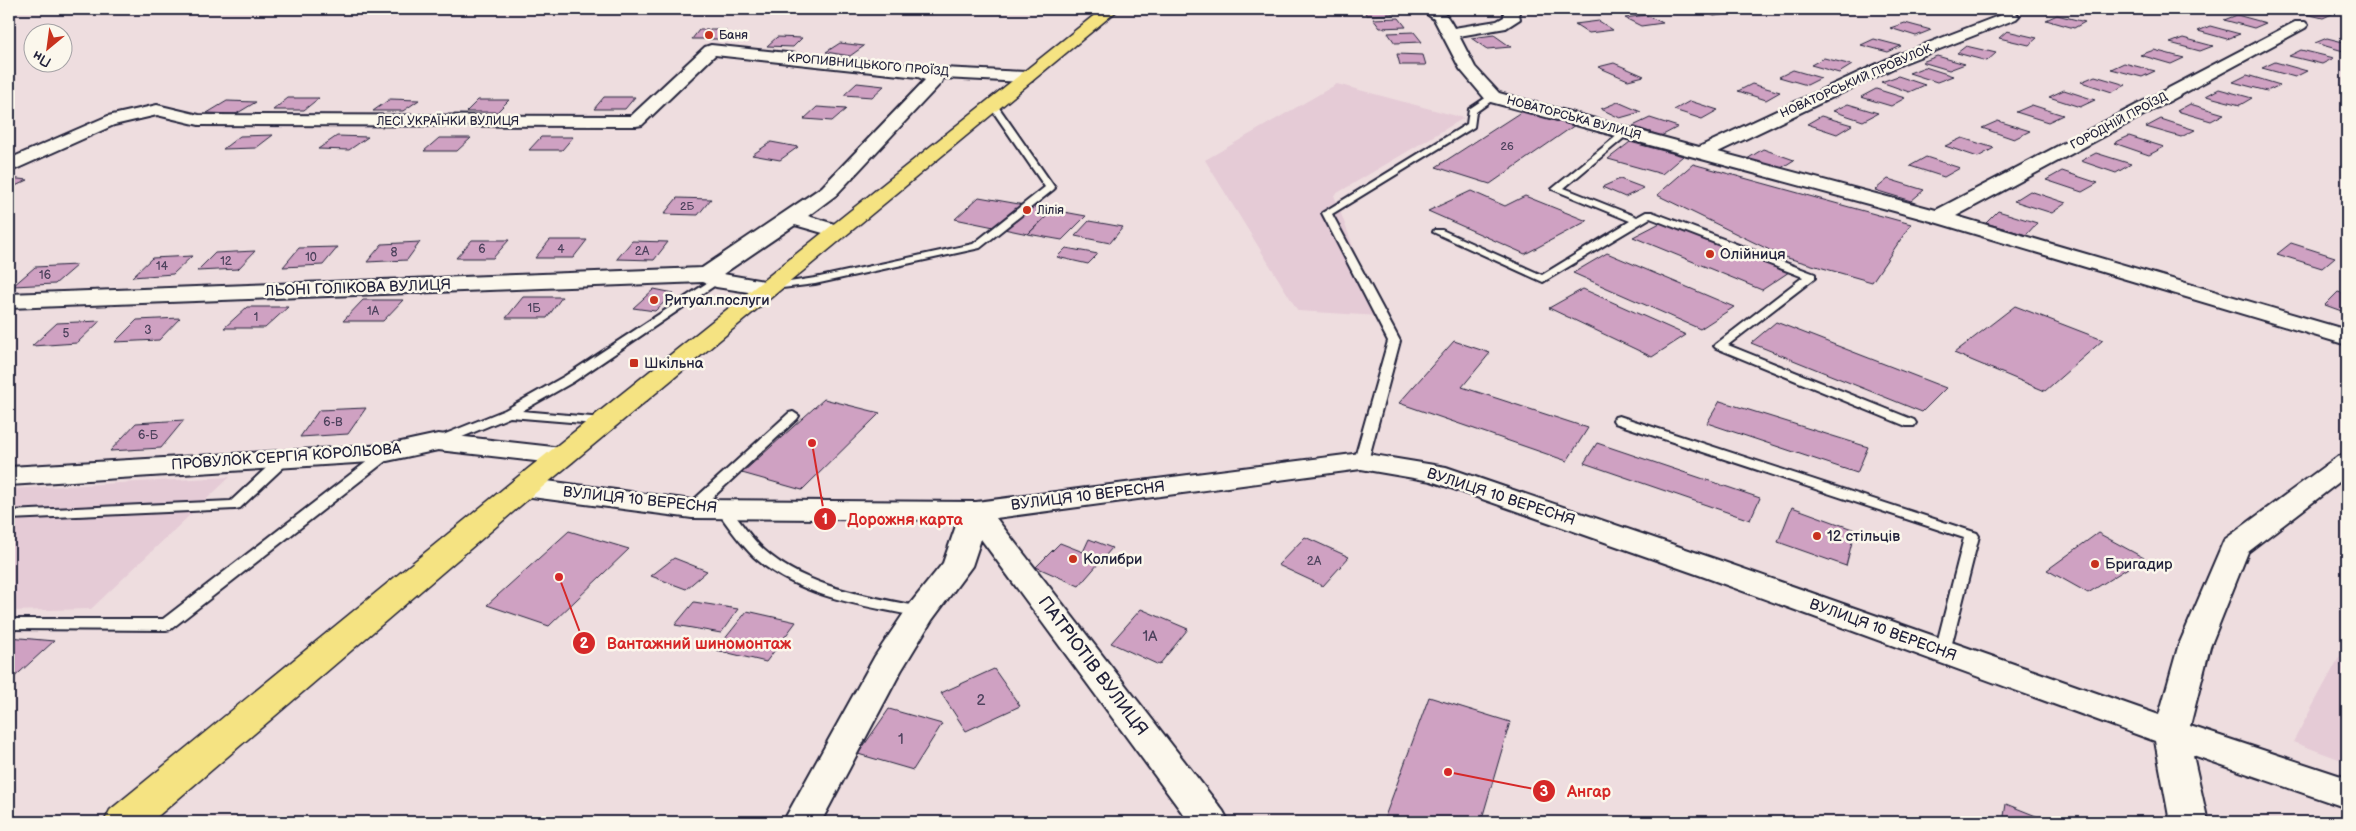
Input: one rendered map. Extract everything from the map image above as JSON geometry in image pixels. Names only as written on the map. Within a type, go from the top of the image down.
[{"type":"highway","points":[[124,822],[524,487],[1111,9]]},
{"type":"street","name":"НОВАТОРСЬКА ВУЛИЦЯ","points":[[1427,9],[1440,16],[1468,70],[1493,97],[1703,152],[1938,217],[2347,338]]},
{"type":"street","points":[[1448,33],[1501,24],[1512,19],[1511,9]]},
{"type":"street","name":"НОВАТОРСЬКИЙ ПРОВУЛОК","points":[[1703,152],[1898,60],[2011,16]]},
{"type":"street","name":"ГОРОДНІЙ ПРОЇЗД","points":[[1938,217],[2300,25]]},
{"type":"street","name":"КРОПИВНИЦЬКОГО ПРОЇЗД","points":[[711,50],[922,72],[1026,77]]},
{"type":"street","name":"ЛЕСІ УКРАЇНКИ ВУЛИЦЯ","points":[[9,166],[108,121],[157,110],[199,120],[636,121],[711,50]]},
{"type":"street","points":[[712,277],[829,191],[935,79],[922,72]]},
{"type":"street","points":[[792,218],[837,231]]},
{"type":"street","name":"ЛЬОНІ ГОЛІКОВА ВУЛИЦЯ","points":[[9,301],[712,277],[768,288]]},
{"type":"street","name":"ПРОВУЛОК СЕРГІЯ КОРОЛЬОВА","points":[[9,476],[386,453],[438,442],[562,456]]},
{"type":"street","name":"ВУЛИЦЯ 10 ВЕРЕСНЯ","points":[[524,487],[692,509],[976,511],[1361,461],[1436,473],[2347,793]]},
{"type":"street","points":[[2189,822],[2172,733],[2194,647],[2235,547],[2347,463]]},
{"type":"street","points":[[802,822],[886,665],[921,612],[957,566],[976,511]]},
{"type":"street","name":"ПАТРІОТІВ ВУЛИЦЯ","points":[[976,511],[1210,822]]},
{"type":"lane","points":[[1361,461],[1394,341],[1327,213],[1471,125],[1472,112],[1493,97]]},
{"type":"lane","points":[[768,288],[815,281],[976,246],[1050,188],[992,104]]},
{"type":"lane","points":[[1627,132],[1557,189],[1638,221]]},
{"type":"lane","points":[[1438,232],[1543,279],[1649,214],[1811,276],[1720,346],[1910,423]]},
{"type":"lane","points":[[438,442],[509,413],[569,379],[712,277]]},
{"type":"lane","points":[[509,413],[603,422]]},
{"type":"lane","points":[[692,509],[793,416]]},
{"type":"lane","points":[[1619,420],[1972,536],[1942,651]]},
{"type":"lane","points":[[9,624],[166,625],[386,453]]},
{"type":"lane","points":[[9,514],[235,505],[284,459]]},
{"type":"lane","points":[[723,509],[764,558],[804,582],[921,612]]},
{"type":"shaded area","points":[[1337,84],[1464,118],[1334,195],[1379,316],[1298,311],[1205,160]]},
{"type":"shaded area","points":[[230,477],[91,609],[9,611],[9,489]]},
{"type":"shaded area","points":[[2347,643],[2347,762],[2293,742]]},
{"type":"building","points":[[1362,9],[1388,9],[1393,14],[1367,15]]},
{"type":"building","points":[[1466,9],[1494,9],[1497,12],[1469,12]]},
{"type":"building","points":[[1554,9],[1580,9],[1581,12],[1554,11]]},
{"type":"building","points":[[1699,9],[1727,9],[1735,13],[1714,16]]},
{"type":"building","points":[[2298,9],[2316,9],[2334,13],[2323,18],[2293,11]]},
{"type":"building","points":[[1646,15],[1663,23],[1641,26],[1625,18]]},
{"type":"building","points":[[2057,15],[2085,22],[2074,28],[2046,20]]},
{"type":"building","points":[[2237,15],[2266,23],[2254,28],[2224,20]]},
{"type":"building","points":[[1399,18],[1406,27],[1380,28],[1373,19]]},
{"type":"building","points":[[1599,21],[1613,30],[1589,33],[1575,24]]},
{"type":"building","points":[[1905,23],[1931,30],[1916,36],[1890,28]]},
{"type":"building","points":[[2210,26],[2240,34],[2227,39],[2198,31]]},
{"type":"building","name":"Баня","points":[[699,30],[726,30],[720,39],[692,39]]},
{"type":"building","points":[[2007,31],[2037,38],[2029,45],[1999,38]]},
{"type":"building","points":[[1414,32],[1422,42],[1395,43],[1388,33]]},
{"type":"building","points":[[1494,35],[1511,47],[1487,49],[1471,38]]},
{"type":"building","points":[[777,37],[802,38],[793,47],[767,46]]},
{"type":"building","points":[[2183,38],[2213,46],[2200,51],[2170,43]]},
{"type":"building","points":[[2327,38],[2347,43],[2347,52],[2315,43]]},
{"type":"building","points":[[1874,39],[1901,46],[1888,52],[1861,45]]},
{"type":"building","points":[[840,43],[864,46],[850,56],[826,52]]},
{"type":"building","points":[[1966,46],[1996,53],[1987,61],[1957,53]]},
{"type":"building","points":[[2154,50],[2184,58],[2171,64],[2140,55]]},
{"type":"building","points":[[2301,50],[2334,58],[2322,64],[2289,56]]},
{"type":"building","points":[[1397,54],[1423,55],[1426,65],[1400,65]]},
{"type":"building","points":[[1937,56],[1965,64],[1949,70],[1922,62]]},
{"type":"building","points":[[1824,58],[1852,65],[1839,73],[1811,65]]},
{"type":"building","points":[[2275,62],[2307,71],[2295,77],[2262,68]]},
{"type":"building","points":[[1614,63],[1644,76],[1628,80],[1598,67]]},
{"type":"building","points":[[2124,63],[2155,71],[2142,77],[2111,69]]},
{"type":"building","points":[[1925,67],[1953,76],[1937,82],[1909,73]]},
{"type":"building","points":[[1793,70],[1821,78],[1807,85],[1779,77]]},
{"type":"building","points":[[2247,75],[2280,85],[2267,91],[2233,82]]},
{"type":"building","points":[[1898,76],[1925,85],[1909,92],[1881,82]]},
{"type":"building","points":[[2095,76],[2126,85],[2112,92],[2081,82]]},
{"type":"building","points":[[857,83],[884,86],[872,97],[844,95]]},
{"type":"building","points":[[1752,84],[1780,92],[1766,100],[1738,91]]},
{"type":"building","points":[[1876,89],[1905,98],[1891,106],[1861,97]]},
{"type":"building","points":[[2219,89],[2252,98],[2240,105],[2206,96]]},
{"type":"building","points":[[2064,90],[2095,100],[2080,107],[2049,97]]},
{"type":"building","points":[[604,97],[635,97],[625,109],[594,109]]},
{"type":"building","points":[[288,98],[319,98],[304,110],[273,110]]},
{"type":"building","points":[[390,99],[419,100],[403,111],[373,111]]},
{"type":"building","points":[[478,100],[509,100],[497,112],[466,112]]},
{"type":"building","points":[[227,101],[256,102],[236,114],[207,113]]},
{"type":"building","points":[[1690,101],[1718,110],[1702,119],[1674,110]]},
{"type":"building","points":[[1618,102],[1641,112],[1620,118],[1601,109]]},
{"type":"building","points":[[1848,104],[1878,113],[1863,121],[1833,111]]},
{"type":"building","points":[[2190,104],[2224,114],[2211,121],[2177,111]]},
{"type":"building","points":[[2032,105],[2063,115],[2048,122],[2016,112]]},
{"type":"building","points":[[817,107],[846,109],[832,121],[804,119]]},
{"type":"building","points":[[1524,110],[1575,125],[1490,184],[1436,167]]},
{"type":"building","points":[[1821,116],[1852,125],[1837,134],[1807,124]]},
{"type":"building","points":[[1650,118],[1678,127],[1661,136],[1633,126]]},
{"type":"building","points":[[2161,119],[2195,130],[2181,137],[2146,127]]},
{"type":"building","points":[[1998,121],[2030,131],[2014,139],[1982,128]]},
{"type":"building","points":[[273,135],[256,148],[223,149],[240,136]]},
{"type":"building","points":[[337,136],[368,137],[349,150],[318,149]]},
{"type":"building","points":[[2129,136],[2164,147],[2149,155],[2114,143]]},
{"type":"building","points":[[541,137],[573,137],[562,150],[529,150]]},
{"type":"building","points":[[439,138],[471,138],[457,151],[424,151]]},
{"type":"building","points":[[1962,138],[1994,148],[1978,157],[1945,146]]},
{"type":"building","points":[[771,142],[798,147],[780,160],[752,155]]},
{"type":"building","points":[[1630,142],[1683,156],[1662,174],[1608,159]]},
{"type":"building","points":[[1763,149],[1794,160],[1778,170],[1747,159]]},
{"type":"building","points":[[2096,153],[2131,164],[2116,173],[2081,161]]},
{"type":"building","points":[[1926,157],[1960,168],[1944,177],[1910,166]]},
{"type":"building","points":[[1693,164],[1911,224],[1872,282],[1784,257],[1657,195]]},
{"type":"building","points":[[2062,171],[2098,183],[2082,192],[2046,180]]},
{"type":"building","points":[[9,178],[28,180],[9,189]]},
{"type":"building","points":[[1620,179],[1644,188],[1625,197],[1602,187]]},
{"type":"building","points":[[1888,179],[1924,190],[1911,201],[1875,190]]},
{"type":"building","points":[[1471,191],[1505,206],[1525,196],[1587,221],[1525,254],[1428,211]]},
{"type":"building","points":[[2030,191],[2066,203],[2052,213],[2014,201]]},
{"type":"building","points":[[979,197],[1053,210],[1028,234],[955,219]]},
{"type":"building","points":[[677,198],[711,199],[698,215],[664,214]]},
{"type":"building","points":[[1053,210],[1086,216],[1062,240],[1028,234]]},
{"type":"building","points":[[1998,211],[2037,223],[2026,235],[1986,223]]},
{"type":"building","points":[[1089,221],[1123,227],[1110,243],[1075,236]]},
{"type":"building","name":"Олійниця","points":[[1662,222],[1789,272],[1762,290],[1633,237]]},
{"type":"building","points":[[472,240],[509,240],[493,258],[456,258]]},
{"type":"building","points":[[550,240],[587,240],[573,258],[535,258]]},
{"type":"building","points":[[632,241],[668,242],[654,260],[617,259]]},
{"type":"building","points":[[420,242],[407,260],[367,262],[382,244]]},
{"type":"building","points":[[2291,243],[2335,257],[2322,268],[2277,254]]},
{"type":"building","points":[[338,247],[323,265],[283,267],[299,248]]},
{"type":"building","points":[[1066,248],[1098,254],[1088,264],[1057,257]]},
{"type":"building","points":[[255,251],[238,269],[197,271],[215,253]]},
{"type":"building","points":[[1607,253],[1734,307],[1700,329],[1573,273]]},
{"type":"building","points":[[192,256],[173,274],[132,277],[152,258]]},
{"type":"building","points":[[77,265],[55,284],[13,286],[35,267]]},
{"type":"building","name":"Ритуал.послуги","points":[[654,289],[674,293],[655,311],[633,308]]},
{"type":"building","points":[[1583,289],[1686,335],[1652,357],[1549,308]]},
{"type":"building","points":[[2338,292],[2347,295],[2347,313],[2325,305]]},
{"type":"building","points":[[523,297],[562,297],[547,318],[506,318]]},
{"type":"building","points":[[363,300],[403,300],[383,321],[343,321]]},
{"type":"building","points":[[2015,306],[2103,340],[2045,391],[1954,353]]},
{"type":"building","points":[[247,307],[288,307],[265,328],[224,328]]},
{"type":"building","points":[[180,318],[159,340],[115,342],[137,320]]},
{"type":"building","points":[[100,321],[77,343],[32,346],[57,323]]},
{"type":"building","points":[[1776,322],[1946,388],[1922,412],[1751,343]]},
{"type":"building","points":[[1454,341],[1490,353],[1462,387],[1588,428],[1567,461],[1399,403]]},
{"type":"building","points":[[824,399],[880,413],[802,490],[742,473]]},
{"type":"building","points":[[1720,401],[1868,447],[1857,473],[1707,423]]},
{"type":"building","points":[[366,408],[348,434],[300,437],[319,410]]},
{"type":"building","points":[[184,420],[161,448],[110,451],[136,423]]},
{"type":"building","points":[[1597,443],[1760,498],[1750,520],[1584,463]]},
{"type":"building","name":"12 стільців","points":[[1792,507],[1855,530],[1846,566],[1778,542]]},
{"type":"building","points":[[569,531],[629,549],[549,626],[487,605]]},
{"type":"building","name":"Бригадир","points":[[2098,533],[2144,558],[2088,593],[2047,570]]},
{"type":"building","points":[[1305,537],[1349,557],[1323,586],[1278,565]]},
{"type":"building","name":"Колибри","points":[[1089,539],[1112,548],[1079,586],[1036,567],[1060,543],[1083,552]]},
{"type":"building","points":[[674,558],[707,571],[686,589],[651,576]]},
{"type":"building","points":[[694,602],[738,609],[721,633],[675,625]]},
{"type":"building","points":[[1141,609],[1188,629],[1159,665],[1111,643]]},
{"type":"building","points":[[747,611],[796,622],[766,662],[716,650]]},
{"type":"building","points":[[9,637],[54,641],[9,682]]},
{"type":"building","points":[[994,669],[1020,706],[966,731],[941,693]]},
{"type":"building","points":[[1429,697],[1510,722],[1481,822],[1383,822]]},
{"type":"building","points":[[889,709],[942,724],[913,770],[858,754]]},
{"type":"building","points":[[2006,804],[2051,822],[2003,822]]},
{"type":"place","name":"Баня","points":[[709,35]]},
{"type":"place","name":"Лілія","points":[[1027,210]]},
{"type":"place","name":"Олійниця","points":[[1710,254]]},
{"type":"place","name":"Ритуал.послуги","points":[[654,300]]},
{"type":"place","name":"Шкільна","points":[[634,363]]},
{"type":"place","name":"Дорожня карта","points":[[812,443]]},
{"type":"place","name":"12 стільців","points":[[1817,536]]},
{"type":"place","name":"Колибри","points":[[1073,559]]},
{"type":"place","name":"Бригадир","points":[[2095,564]]},
{"type":"place","name":"Вантажний шиномонтаж","points":[[559,577]]},
{"type":"place","name":"Ангар","points":[[1448,772]]}]
